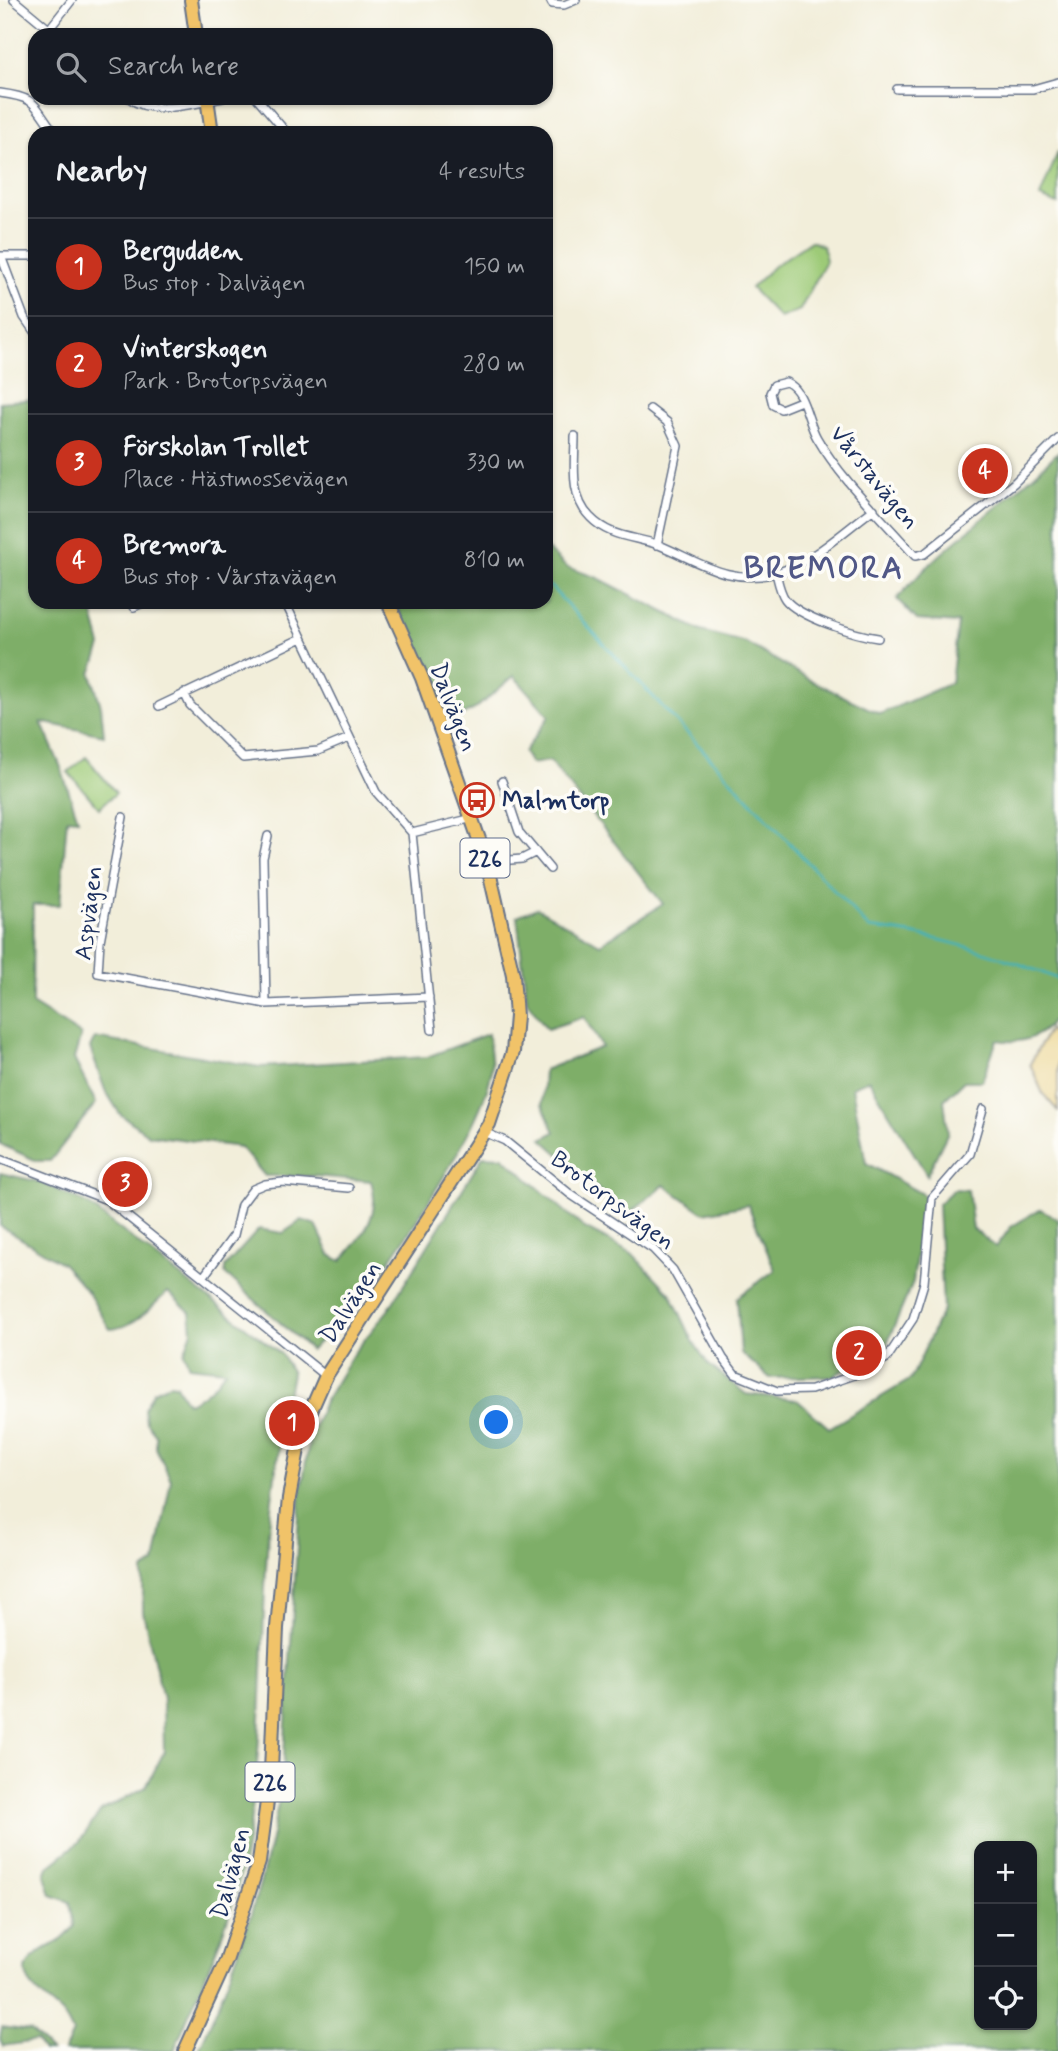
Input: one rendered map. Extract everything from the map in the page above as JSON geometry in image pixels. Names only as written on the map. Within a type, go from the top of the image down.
[{"type":"main road","points":[[191,0],[195,28]]},
{"type":"main road","points":[[208,105],[211,126]]},
{"type":"main road","name":"Dalvägen","points":[[185,2051],[226,1961],[259,1862],[271,1771],[277,1628],[289,1498],[301,1433],[326,1376],[484,1132],[495,1112],[509,1070],[516,1016],[513,975],[487,862],[474,817],[422,678],[391,609]]},
{"type":"street","points":[[14,0],[50,28],[72,0]]},
{"type":"street","points":[[550,0],[552,4],[564,5],[576,0]]},
{"type":"street","points":[[897,89],[1020,90],[1058,82]]},
{"type":"street","points":[[0,93],[28,98]]},
{"type":"street","points":[[39,105],[51,126]]},
{"type":"street","points":[[139,105],[153,109],[175,105]]},
{"type":"street","points":[[263,105],[281,126]]},
{"type":"street","points":[[28,256],[0,256],[28,322]]},
{"type":"street","name":"Vårstavägen","points":[[801,401],[781,409],[773,405],[770,393],[774,385],[786,382],[797,390],[828,457],[915,556],[924,554],[1014,483],[1058,439]]},
{"type":"street","points":[[650,409],[667,422],[678,446],[657,545]]},
{"type":"street","points":[[575,436],[574,479],[579,499],[590,517],[610,533],[657,545],[720,574],[776,573],[814,552],[874,509]]},
{"type":"street","points":[[776,573],[785,598],[796,609],[860,635],[878,638]]},
{"type":"street","points":[[288,609],[376,792],[412,833],[432,1030]]},
{"type":"street","points":[[159,706],[302,638]]},
{"type":"street","points":[[184,693],[190,705],[243,758],[318,751],[349,738]]},
{"type":"street","points":[[502,781],[519,832],[551,869]]},
{"type":"street","name":"Aspvägen","points":[[123,817],[100,941],[98,973],[266,1004],[429,997]]},
{"type":"street","points":[[412,833],[474,817]]},
{"type":"street","points":[[266,1004],[263,858],[268,836]]},
{"type":"street","points":[[487,862],[522,859],[536,852]]},
{"type":"street","name":"Brotorpsvägen","points":[[484,1132],[505,1141],[570,1195],[653,1249],[673,1270],[723,1358],[735,1374],[777,1391],[811,1390],[857,1374],[887,1359],[913,1319],[924,1283],[932,1198],[970,1154],[982,1109]]},
{"type":"street","points":[[0,1159],[107,1200],[326,1376]]},
{"type":"street","points":[[204,1276],[234,1235],[242,1205],[253,1189],[283,1181],[349,1188]]},
{"type":"green space","points":[[1058,152],[1058,204],[1040,197]]},
{"type":"green space","points":[[811,241],[823,246],[826,261],[800,310],[780,318],[751,288],[774,266]]},
{"type":"green space","points":[[28,400],[28,609],[92,609],[101,646],[91,674],[101,706],[104,735],[41,722],[60,765],[78,819],[67,818],[60,905],[33,905],[32,1004],[81,1035],[74,1059],[96,1103],[50,1161],[37,1161],[0,1144],[0,402]]},
{"type":"green space","points":[[1058,452],[1058,989],[1054,998],[1058,1012],[1047,1027],[1033,1037],[1016,1041],[997,1040],[982,1081],[964,1081],[944,1100],[948,1132],[927,1175],[869,1080],[852,1087],[866,1163],[924,1195],[913,1282],[885,1348],[833,1376],[770,1378],[741,1353],[737,1298],[775,1270],[748,1205],[704,1213],[664,1185],[627,1215],[542,1139],[555,1132],[542,1104],[544,1070],[602,1047],[584,1017],[547,1029],[527,1001],[517,916],[537,908],[600,944],[663,904],[550,761],[531,764],[524,752],[549,716],[514,676],[475,709],[449,722],[398,609],[553,609],[553,555],[566,567],[598,578],[701,631],[746,643],[816,683],[880,714],[951,683],[958,623],[917,620],[897,599],[935,560]]},
{"type":"green space","points":[[86,757],[116,793],[99,808],[68,772]]},
{"type":"green space","points":[[488,1034],[491,1072],[486,1094],[458,1152],[419,1216],[367,1292],[311,1350],[225,1274],[225,1267],[259,1229],[283,1233],[302,1220],[316,1225],[330,1255],[341,1261],[363,1234],[372,1215],[374,1193],[371,1181],[314,1176],[265,1176],[240,1147],[149,1135],[120,1114],[105,1090],[90,1048],[95,1038],[260,1067],[427,1057]]},
{"type":"green space","points":[[483,1156],[503,1157],[583,1227],[632,1253],[671,1294],[693,1341],[708,1364],[746,1394],[797,1400],[829,1428],[911,1379],[943,1309],[938,1204],[954,1189],[968,1190],[973,1229],[996,1247],[1011,1227],[1040,1209],[1058,1219],[1058,2051],[198,2051],[239,1949],[270,1844],[283,1771],[300,1499],[310,1436],[323,1404],[353,1354],[389,1309]]},
{"type":"green space","points":[[0,1173],[40,1182],[86,1203],[281,1354],[292,1373],[269,1529],[258,1750],[249,1829],[229,1915],[174,2051],[64,2051],[73,2033],[70,2026],[62,2014],[33,1988],[26,1972],[28,1963],[36,1955],[61,1940],[74,1926],[70,1902],[51,1895],[45,1875],[48,1867],[79,1842],[101,1811],[146,1787],[164,1752],[163,1699],[143,1612],[143,1571],[155,1563],[171,1480],[156,1448],[156,1435],[146,1422],[144,1409],[154,1391],[169,1384],[176,1385],[187,1403],[193,1401],[209,1390],[225,1370],[189,1366],[184,1353],[192,1331],[190,1312],[168,1292],[135,1321],[110,1329],[87,1291],[63,1264],[0,1226]]},
{"type":"green space","points":[[2,2027],[31,2031],[51,2051],[43,2051],[36,2041],[3,2046],[0,2039]]},
{"type":"sand","points":[[1049,1029],[1058,1042],[1058,1111],[1043,1094],[1030,1064]]},
{"type":"waterway","points":[[553,589],[869,928],[918,935],[965,946],[1058,979]]},
{"type":"place","name":"Bremora","points":[[985,471]]},
{"type":"place","name":"Malmtorp","points":[[477,800]]},
{"type":"place","name":"Förskolan Trollet","points":[[125,1184]]},
{"type":"place","name":"Vinterskogen","points":[[859,1353]]},
{"type":"place","name":"Bergudden","points":[[292,1423]]},
{"type":"district","name":"BREMORA","points":[[824,567]]}]
